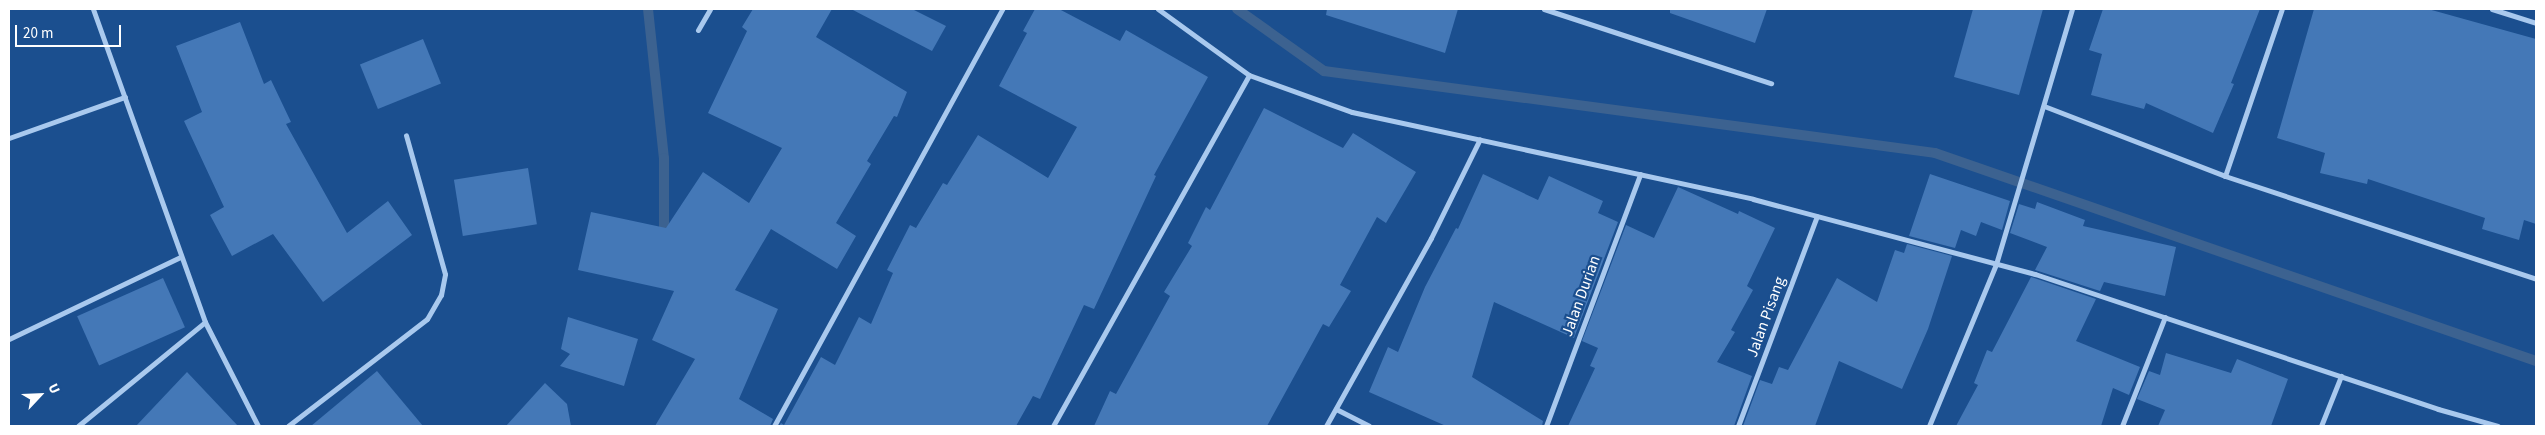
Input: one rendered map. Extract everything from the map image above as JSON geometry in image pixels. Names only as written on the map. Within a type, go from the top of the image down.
[{"type":"street","points":[[93,9],[180,257],[205,322],[258,426]]},
{"type":"street","points":[[698,30],[710,9]]},
{"type":"street","points":[[774,426],[1002,9]]},
{"type":"street","points":[[1158,9],[1249,75],[1352,112],[1640,174],[1816,216],[1996,264],[2498,426]]},
{"type":"street","points":[[1544,9],[1771,83]]},
{"type":"street","points":[[1929,426],[1996,264],[2072,9]]},
{"type":"street","points":[[2225,176],[2282,9]]},
{"type":"street","points":[[2492,9],[2536,23]]},
{"type":"street","points":[[1052,426],[1249,75]]},
{"type":"street","points":[[9,138],[125,97]]},
{"type":"street","points":[[2044,106],[2225,176],[2536,279]]},
{"type":"street","points":[[288,426],[427,319],[441,295],[445,274],[406,135]]},
{"type":"street","points":[[1326,426],[1431,238],[1480,139]]},
{"type":"street","name":"Jalan Durian","points":[[1546,426],[1640,174]]},
{"type":"street","name":"Jalan Pisang","points":[[1738,426],[1816,216]]},
{"type":"street","points":[[9,339],[180,257]]},
{"type":"street","points":[[2122,426],[2165,318]]},
{"type":"street","points":[[78,426],[205,322]]},
{"type":"street","points":[[2321,426],[2341,376]]},
{"type":"street","points":[[1336,408],[1369,426]]},
{"type":"building","points":[[753,9],[832,9],[816,37],[907,92],[897,117],[894,116],[867,161],[871,164],[836,223],[856,236],[837,269],[771,229],[735,290],[778,309],[739,399],[773,419],[770,426],[655,426],[695,359],[652,340],[674,291],[578,270],[591,212],[666,228],[703,172],[749,203],[782,148],[708,113],[747,31],[742,27]]},
{"type":"building","points":[[851,9],[912,9],[946,26],[932,51]]},
{"type":"building","points":[[1035,9],[1059,9],[1120,41],[1126,30],[1208,77],[1154,175],[1156,176],[1094,309],[1084,305],[1040,399],[1033,396],[1016,426],[779,426],[781,423],[784,425],[821,357],[835,365],[859,317],[871,324],[893,273],[887,270],[910,225],[916,228],[943,183],[947,185],[978,135],[1048,178],[1077,127],[999,86],[1027,33],[1023,31]]},
{"type":"building","points":[[1327,9],[1458,9],[1445,53],[1326,15]]},
{"type":"building","points":[[1670,9],[1767,9],[1755,43],[1670,13]]},
{"type":"building","points":[[1973,9],[2043,9],[2019,95],[1954,77]]},
{"type":"building","points":[[2103,9],[2260,9],[2231,83],[2234,84],[2213,133],[2146,103],[2144,109],[2091,95],[2102,54],[2089,50]]},
{"type":"building","points":[[2314,9],[2428,9],[2536,39],[2536,224],[2524,220],[2519,240],[2482,229],[2485,218],[2368,179],[2367,184],[2320,173],[2325,153],[2277,138]]},
{"type":"building","points":[[240,22],[264,84],[271,80],[291,122],[286,124],[347,233],[388,201],[412,235],[323,302],[273,234],[232,256],[210,215],[224,207],[184,121],[202,112],[176,46]]},
{"type":"building","points":[[423,39],[441,84],[378,109],[360,64]]},
{"type":"building","points":[[1264,108],[1343,148],[1353,133],[1416,172],[1386,223],[1377,217],[1340,285],[1351,291],[1329,327],[1323,324],[1267,426],[1094,426],[1110,391],[1116,394],[1170,296],[1164,292],[1192,246],[1188,243],[1206,207],[1210,210]]},
{"type":"building","points":[[528,168],[537,224],[463,236],[454,180]]},
{"type":"building","points":[[1483,174],[1538,200],[1549,176],[1603,201],[1598,213],[1618,222],[1574,338],[1494,302],[1472,377],[1543,421],[1542,426],[1446,426],[1369,392],[1388,347],[1398,352],[1425,287],[1456,228],[1458,229]]},
{"type":"building","points":[[1930,174],[2010,201],[2002,230],[1981,222],[1976,236],[1961,230],[1955,248],[1909,236]]},
{"type":"building","points":[[1678,187],[1738,214],[1739,211],[1775,228],[1747,286],[1753,290],[1731,330],[1735,332],[1717,362],[1752,376],[1734,426],[1568,426],[1595,368],[1590,366],[1598,348],[1582,341],[1626,225],[1654,238]]},
{"type":"building","points":[[2037,202],[2085,220],[2083,226],[2176,247],[2165,296],[2104,282],[2100,291],[2035,270],[2047,247],[2010,233],[2019,204],[2035,209]]},
{"type":"building","points":[[1907,244],[1952,256],[1928,329],[1902,389],[1839,361],[1815,426],[1743,426],[1760,380],[1772,384],[1779,367],[1788,370],[1837,278],[1877,302],[1895,250],[1904,253]]},
{"type":"building","points":[[2031,277],[2096,299],[2076,341],[2140,367],[2129,395],[2113,388],[2101,426],[1956,426],[1978,385],[1974,383],[1987,350],[1992,352]]},
{"type":"building","points":[[163,278],[185,327],[99,366],[77,316]]},
{"type":"building","points":[[568,317],[638,339],[624,386],[560,366],[570,354],[561,349]]},
{"type":"building","points":[[2166,353],[2231,373],[2237,359],[2288,379],[2271,426],[2158,426],[2165,410],[2137,399],[2149,371],[2160,375]]},
{"type":"building","points":[[377,371],[423,426],[311,426]]},
{"type":"building","points":[[187,372],[238,426],[136,426]]},
{"type":"building","points":[[545,383],[567,404],[571,426],[506,426]]},
{"type":"waterway","points":[[648,9],[664,158],[664,239]]},
{"type":"waterway","points":[[1237,9],[1324,71],[1935,153],[2536,361]]}]
